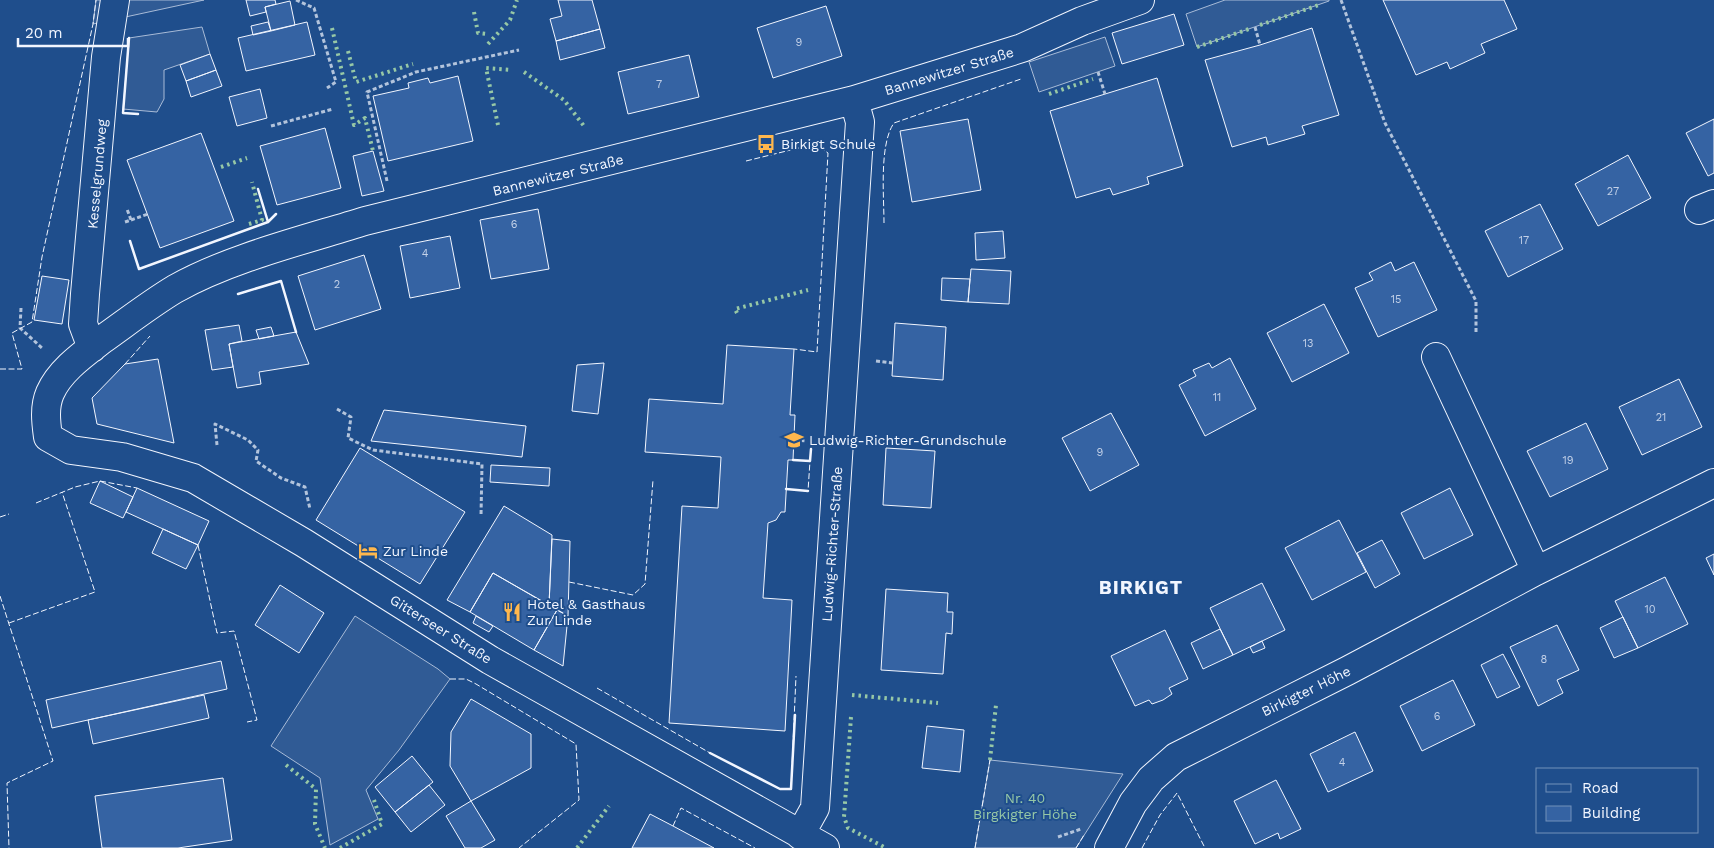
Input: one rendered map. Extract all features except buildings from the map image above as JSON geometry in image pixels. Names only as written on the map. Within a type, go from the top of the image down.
[{"type":"street","name":"Kesselgrundweg","points":[[92,348],[83,324],[106,57],[115,0]]},
{"type":"street","name":"Bannewitzer Straße","points":[[48,437],[45,416],[50,393],[66,371],[92,348],[145,308],[177,289],[216,271],[287,245],[365,222],[854,100],[1022,48],[1082,21],[1140,0]]},
{"type":"street","name":"Ludwig-Richter-Straße","points":[[800,835],[815,808],[860,122],[854,100]]},
{"type":"street","points":[[1436,357],[1536,571]]},
{"type":"street","name":"Gitterseer Straße","points":[[48,437],[71,450],[122,457],[193,478],[304,543],[490,660],[825,848]]},
{"type":"street","name":"Birkigter Höhe","points":[[1109,848],[1134,802],[1152,779],[1176,757],[1347,671],[1536,571],[1714,483]]},
{"type":"path","points":[[296,0],[314,8],[336,82],[327,88]]},
{"type":"path","points":[[1341,0],[1385,123],[1476,301],[1476,332]]},
{"type":"path","points":[[1255,27],[1260,45]]},
{"type":"path","points":[[388,186],[368,92],[416,72],[519,50]]},
{"type":"path","points":[[1098,72],[1106,94]]},
{"type":"path","points":[[271,126],[333,109]]},
{"type":"path","points":[[131,220],[148,214]]},
{"type":"path","points":[[20,328],[21,308]]},
{"type":"path","points":[[868,359],[892,363]]},
{"type":"path","points":[[337,409],[351,417],[348,438],[373,450],[482,464],[481,516]]},
{"type":"path","points":[[217,445],[215,424],[248,440],[258,450],[256,461],[281,478],[305,487],[311,517]]},
{"type":"path","points":[[794,440],[805,441]]},
{"type":"path","points":[[1058,838],[1089,826]]},
{"type":"shaded area","points":[[96,0],[204,0],[93,24]]},
{"type":"shaded area","points":[[1225,0],[1329,1],[1197,47],[1186,14]]},
{"type":"shaded area","points":[[202,27],[210,54],[164,70],[164,99],[157,112],[123,109],[129,38]]},
{"type":"shaded area","points":[[1105,37],[1115,66],[1039,92],[1029,62]]},
{"type":"shaded area","points":[[355,616],[438,669],[450,679],[399,750],[366,790],[378,819],[330,845],[320,778],[271,746]]},
{"type":"shaded area","name":"Nr. 40 Birgkigter Höhe","points":[[990,760],[1123,774],[1076,848],[975,848]]},
{"type":"hedge","points":[[488,44],[510,20],[517,0]]},
{"type":"hedge","points":[[1260,25],[1319,5]]},
{"type":"hedge","points":[[474,12],[478,33],[487,34]]},
{"type":"hedge","points":[[332,28],[354,125],[365,118],[373,151]]},
{"type":"hedge","points":[[1197,47],[1249,29]]},
{"type":"hedge","points":[[348,51],[356,82],[413,64]]},
{"type":"hedge","points":[[498,125],[486,68],[512,70]]},
{"type":"hedge","points":[[524,72],[564,100],[584,126]]},
{"type":"hedge","points":[[1049,94],[1093,79]]},
{"type":"hedge","points":[[221,167],[247,158]]},
{"type":"hedge","points":[[249,224],[262,220],[252,182]]},
{"type":"hedge","points":[[737,313],[735,309],[808,290]]},
{"type":"hedge","points":[[852,695],[938,703]]},
{"type":"hedge","points":[[990,760],[996,705]]},
{"type":"hedge","points":[[851,717],[844,817],[848,828],[886,848]]},
{"type":"hedge","points":[[286,765],[316,789],[315,824],[325,848]]},
{"type":"hedge","points":[[340,848],[382,824],[374,800]]},
{"type":"hedge","points":[[577,848],[609,806]]},
{"type":"fence","points":[[0,369],[22,369],[12,333],[32,322],[42,257],[93,24],[96,0]]},
{"type":"fence","points":[[884,223],[884,157],[889,132],[894,123],[1021,79]]},
{"type":"fence","points":[[746,161],[815,144],[828,153],[817,352],[794,349]]},
{"type":"fence","points":[[125,364],[150,336]]},
{"type":"fence","points":[[786,489],[808,491],[810,461]]},
{"type":"fence","points":[[569,582],[633,595],[645,584],[653,480]]},
{"type":"fence","points":[[36,503],[75,487],[100,481],[137,488]]},
{"type":"fence","points":[[9,623],[95,592],[62,492]]},
{"type":"fence","points":[[0,517],[9,514]]},
{"type":"fence","points":[[198,545],[217,633],[234,631],[257,720],[247,722]]},
{"type":"fence","points":[[0,596],[53,761],[7,783],[9,848]]},
{"type":"fence","points":[[597,688],[710,753],[780,789],[791,789],[796,676]]},
{"type":"fence","points":[[450,679],[466,679],[476,684],[576,744],[579,800],[519,848]]},
{"type":"fence","points":[[975,848],[990,760]]},
{"type":"fence","points":[[1142,848],[1160,815],[1177,793],[1205,848]]},
{"type":"fence","points":[[673,826],[681,808],[755,848]]},
{"type":"fence","points":[[1076,848],[1084,835]]},
{"type":"wall","points":[[129,38],[123,113],[138,114]]},
{"type":"wall","points":[[130,241],[139,269],[268,222],[258,189]]},
{"type":"wall","points":[[268,222],[276,214]]},
{"type":"wall","points":[[238,294],[281,281],[296,332]]},
{"type":"wall","points":[[793,460],[810,461],[811,449]]},
{"type":"wall","points":[[786,489],[808,491]]},
{"type":"wall","points":[[710,753],[780,789],[791,789],[795,715]]},
{"type":"place","name":"Birkigt Schule","points":[[766,144]]},
{"type":"place","name":"Ludwig-Richter-Grundschule","points":[[794,440]]},
{"type":"place","name":"Zur Linde","points":[[368,551]]},
{"type":"place","name":"Hotel & Gasthaus Zur Linde","points":[[512,612]]},
{"type":"district","name":"BIRKIGT","points":[[1141,587]]}]
